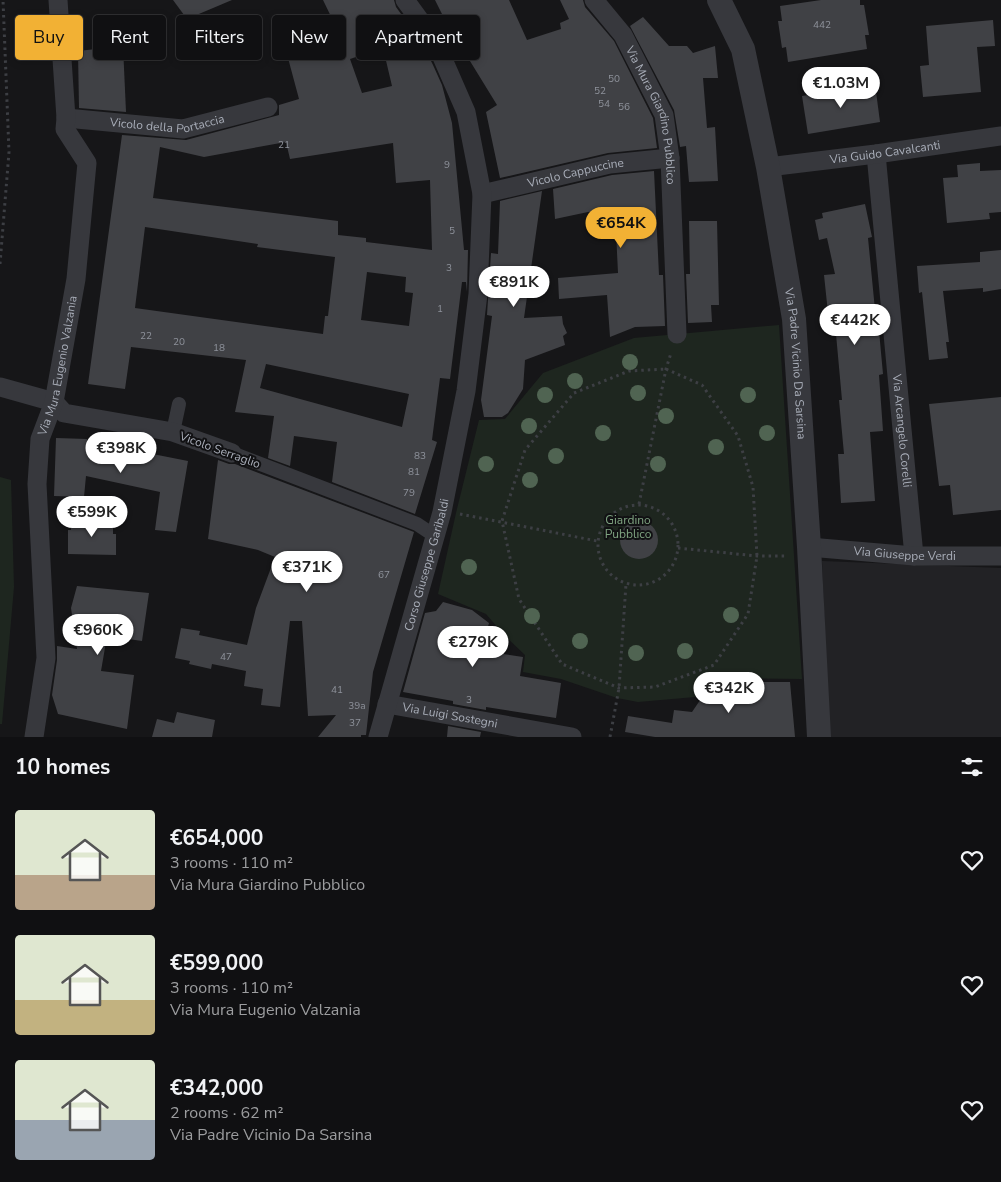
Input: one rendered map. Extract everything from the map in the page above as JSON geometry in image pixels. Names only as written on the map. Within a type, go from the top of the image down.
[{"type":"street","name":"Via Mura Eugenio Valzania","points":[[34,737],[46,658],[37,484],[40,439],[54,402],[76,279],[87,164],[65,129],[66,118],[58,0]]},
{"type":"street","name":"Corso Giuseppe Garibaldi","points":[[378,737],[442,512],[466,390],[478,294],[482,194],[466,112],[435,41],[405,0]]},
{"type":"street","name":"Via Mura Giardino Pubblico","points":[[594,0],[623,35],[664,115],[670,158],[677,334]]},
{"type":"street","name":"Via Padre Vicinio Da Sarsina","points":[[718,0],[743,50],[768,167],[794,319],[801,551],[819,737]]},
{"type":"street","name":"Vicolo della Portaccia","points":[[66,118],[183,129],[268,107]]},
{"type":"street","name":"Via Guido Cavalcanti","points":[[768,167],[1001,136]]},
{"type":"street","name":"Via Arcangelo Corelli","points":[[876,154],[914,556]]},
{"type":"street","name":"Vicolo Cappuccine","points":[[482,194],[610,164],[670,158]]},
{"type":"street","name":"Vicolo Serraglio","points":[[0,387],[54,402],[64,413],[173,432],[417,524],[435,536]]},
{"type":"street","points":[[173,432],[179,404]]},
{"type":"street","name":"Via Giuseppe Verdi","points":[[801,551],[914,556],[1001,556]]},
{"type":"street","name":"Via Luigi Sostegni","points":[[388,704],[572,737]]},
{"type":"path","points":[[0,264],[9,152],[3,0]]},
{"type":"path","points":[[638,504],[666,370],[677,334]]},
{"type":"path","points":[[666,370],[702,385],[738,436],[753,487],[758,556],[748,614],[714,665],[655,687],[619,688],[562,664],[519,599],[502,521],[524,450],[574,393],[629,371],[666,370]]},
{"type":"path","points":[[638,504],[653,507],[671,521],[677,534],[678,548],[670,570],[660,579],[641,585],[626,584],[614,578],[604,568],[598,555],[597,541],[600,528],[608,516],[625,506],[638,504]]},
{"type":"path","points":[[456,514],[502,521],[597,541]]},
{"type":"path","points":[[678,548],[758,556],[801,551]]},
{"type":"path","points":[[610,737],[619,688],[626,584]]},
{"type":"shaded area","points":[[822,561],[1001,568],[1001,737],[829,737]]},
{"type":"green space","name":"Giardino Pubblico","points":[[779,325],[802,679],[719,678],[695,697],[638,702],[617,698],[561,679],[523,672],[525,655],[486,614],[438,594],[479,420],[505,419],[543,373],[634,338]]},
{"type":"green space","points":[[0,477],[11,480],[14,587],[2,724],[0,724]]},
{"type":"building","points":[[173,0],[232,0],[196,15],[184,15]]},
{"type":"building","points":[[323,0],[394,0],[402,15],[356,15],[356,57],[350,59],[362,93],[392,86],[386,60],[430,60],[442,85],[452,123],[464,250],[468,250],[467,292],[466,282],[462,282],[450,379],[440,378],[432,440],[437,442],[415,514],[332,482],[337,442],[294,436],[290,466],[268,458],[274,416],[235,412],[246,360],[131,347],[125,389],[88,384],[122,135],[186,140],[279,115],[279,105],[299,99],[289,60],[346,60],[346,15],[330,15]],"holes":[[[286,142],[290,159],[393,143],[396,183],[430,180],[432,250],[366,242],[366,238],[338,235],[338,221],[153,198],[160,147],[204,157]],[[145,227],[258,244],[257,247],[335,257],[328,316],[325,316],[323,334],[135,308]],[[367,272],[406,277],[405,292],[413,293],[409,326],[361,320]],[[266,364],[409,394],[402,427],[260,388]]]},
{"type":"building","points":[[435,0],[509,0],[527,40],[561,29],[560,23],[569,19],[560,0],[583,0],[585,7],[614,41],[653,118],[657,148],[608,153],[500,178],[486,112],[497,105],[469,60],[480,60],[480,15],[442,15]]},
{"type":"building","points":[[821,0],[860,0],[860,5],[864,5],[869,35],[865,35],[867,49],[788,62],[786,47],[782,48],[778,21],[782,21],[780,6]]},
{"type":"building","points":[[643,17],[669,46],[687,46],[693,53],[715,46],[718,78],[703,78],[707,128],[715,127],[718,181],[689,182],[686,146],[680,147],[674,110],[630,26]]},
{"type":"building","points":[[993,20],[995,46],[977,47],[981,92],[923,97],[920,66],[929,65],[926,26]]},
{"type":"building","points":[[93,49],[93,60],[124,60],[126,112],[79,108],[78,60],[83,60],[83,50]]},
{"type":"building","points":[[875,84],[880,122],[808,134],[802,96]]},
{"type":"building","points":[[980,163],[980,171],[1001,170],[1001,212],[989,213],[990,219],[947,223],[943,178],[958,177],[957,165]]},
{"type":"building","points":[[654,171],[659,275],[663,275],[665,326],[635,327],[610,337],[607,295],[559,299],[558,278],[618,273],[615,211],[588,212],[555,219],[553,189],[612,175]]},
{"type":"building","points":[[542,191],[524,318],[562,316],[567,333],[563,336],[565,345],[525,360],[523,389],[508,413],[502,417],[484,417],[481,400],[492,316],[487,315],[491,253],[498,254],[500,201]]},
{"type":"building","points":[[865,204],[872,237],[868,238],[883,374],[879,375],[883,431],[870,432],[875,501],[841,503],[838,454],[844,454],[839,400],[842,400],[834,312],[828,313],[824,275],[835,274],[827,238],[819,240],[815,220],[823,218],[822,213]]},
{"type":"building","points":[[689,221],[717,221],[719,305],[711,305],[712,322],[688,323],[686,274],[690,274]]},
{"type":"building","points":[[1001,250],[1001,289],[983,292],[983,288],[943,291],[949,342],[946,342],[948,358],[929,360],[922,292],[919,293],[917,266],[980,262],[980,252]]},
{"type":"building","points":[[1001,397],[1001,510],[953,515],[950,485],[939,486],[929,404]]},
{"type":"building","points":[[56,438],[87,439],[87,441],[188,461],[176,532],[155,530],[160,492],[86,476],[84,497],[54,496]]},
{"type":"building","points":[[218,460],[235,464],[414,532],[373,672],[366,735],[361,735],[361,737],[318,737],[336,715],[308,716],[302,621],[290,621],[280,707],[261,705],[263,689],[244,686],[246,671],[212,664],[211,669],[189,664],[190,661],[175,658],[181,628],[200,631],[199,635],[247,645],[256,608],[275,557],[258,550],[208,539]]},
{"type":"building","points":[[71,521],[113,522],[113,534],[116,534],[116,555],[68,554],[68,530],[71,530]]},
{"type":"building","points":[[639,521],[653,526],[658,540],[653,554],[639,559],[625,554],[620,540],[625,526]]},
{"type":"building","points":[[77,586],[149,593],[142,641],[107,636],[101,671],[134,675],[127,729],[58,714],[52,695],[57,646],[77,649],[71,608]]},
{"type":"building","points":[[443,602],[472,610],[489,623],[483,651],[523,657],[520,676],[561,683],[556,718],[486,707],[486,710],[453,704],[453,701],[403,692],[425,613],[436,611]]},
{"type":"building","points":[[719,682],[790,682],[795,737],[655,737],[625,732],[628,716],[672,723],[674,710],[692,712],[707,690]]},
{"type":"building","points":[[177,712],[215,720],[212,737],[152,737],[157,719],[174,723]]},
{"type":"building","points":[[448,726],[481,732],[480,737],[447,737]]}]
